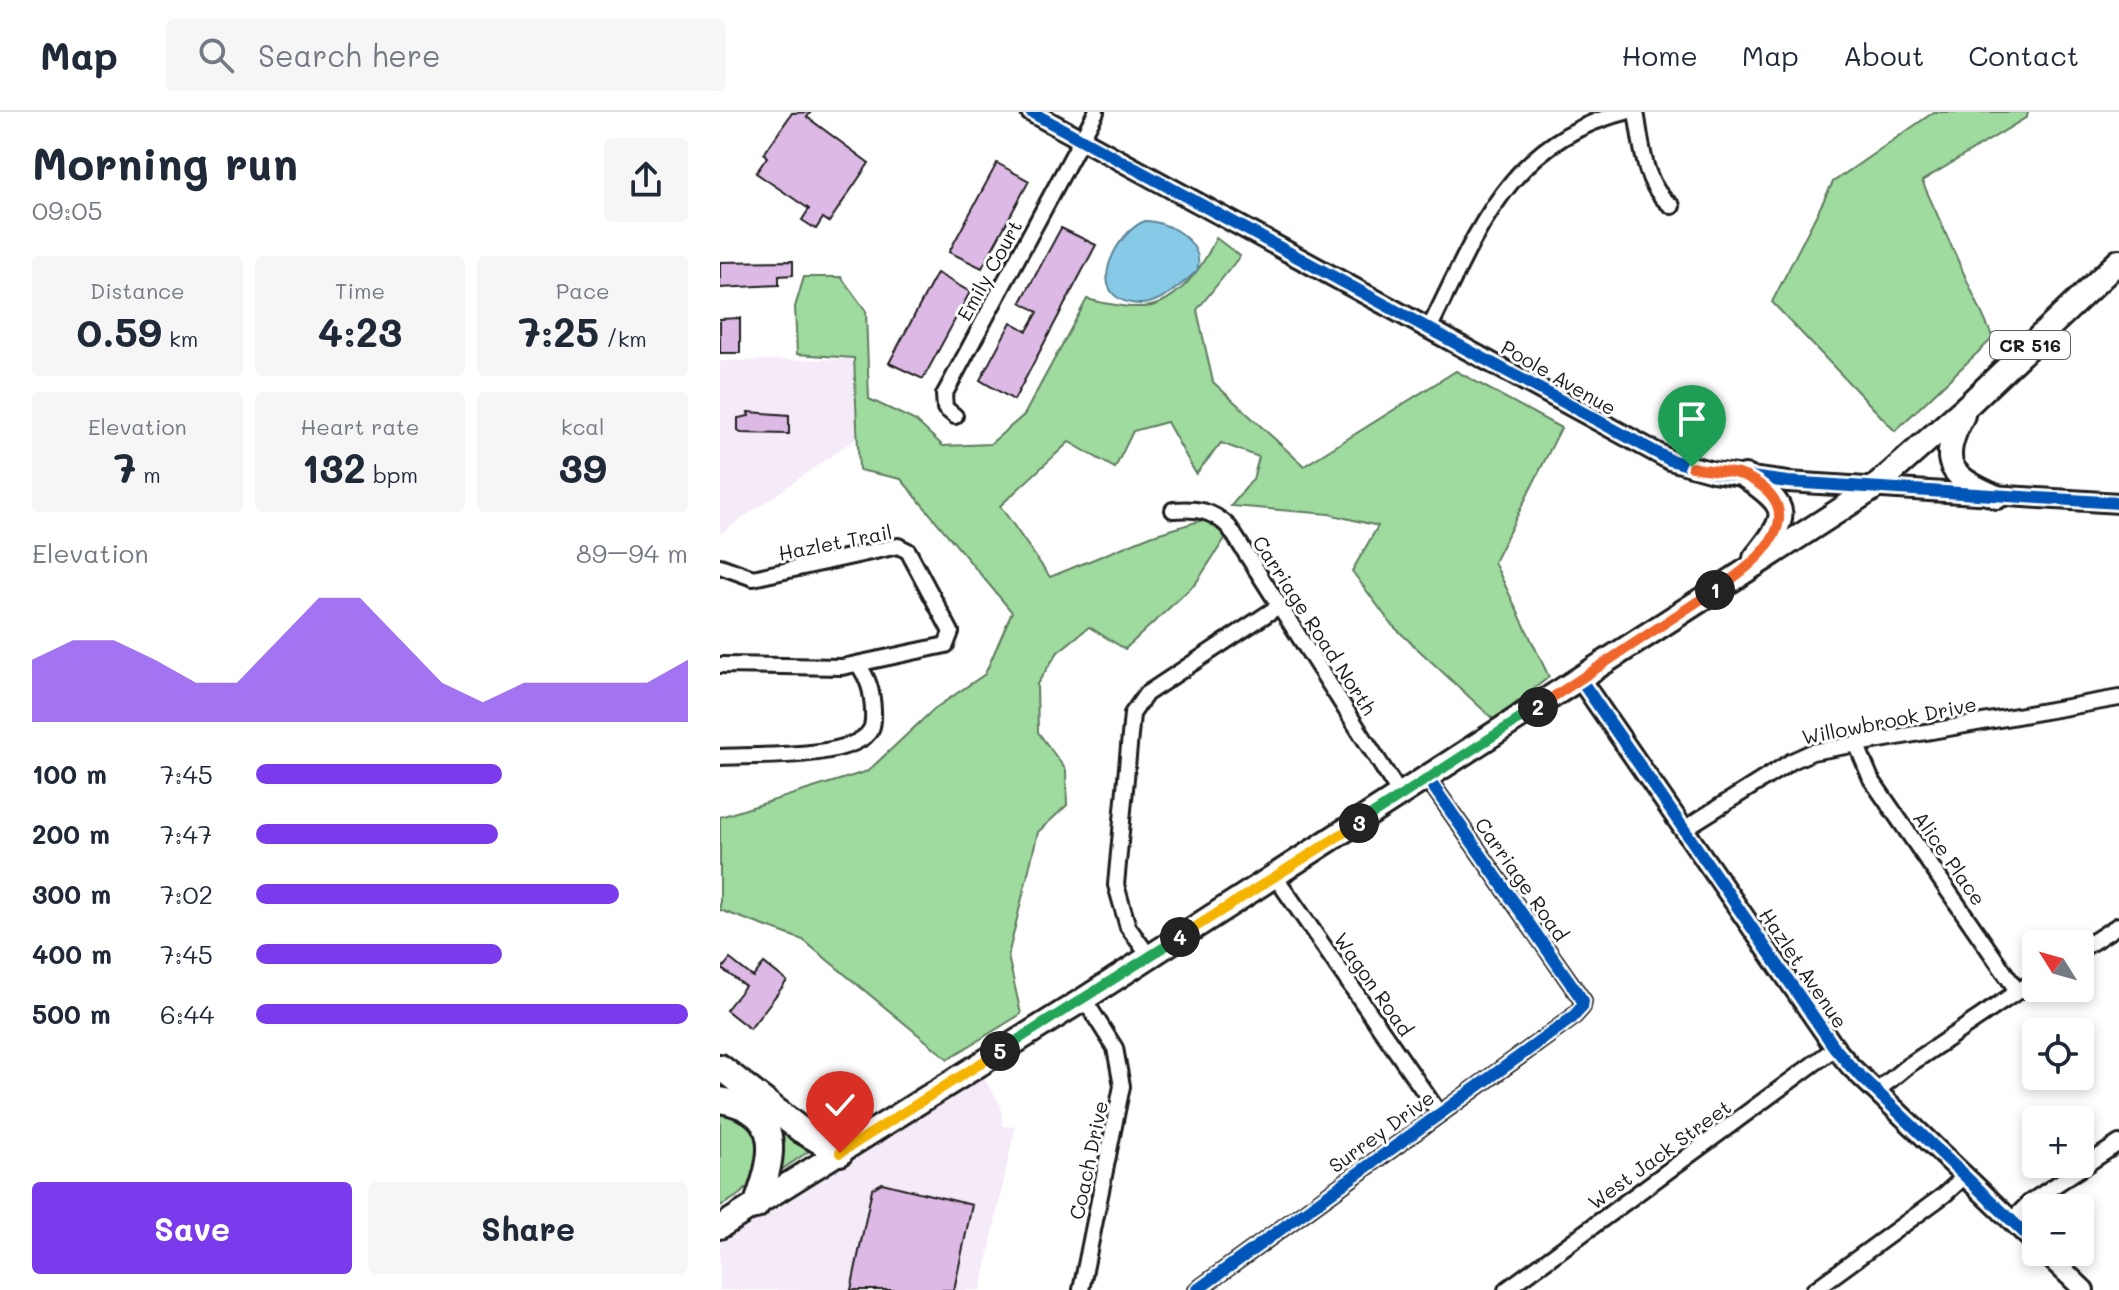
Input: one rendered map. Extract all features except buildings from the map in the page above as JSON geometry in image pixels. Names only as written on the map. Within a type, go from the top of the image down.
[{"type":"highway","points":[[720,1067],[801,1130],[840,1153]]},
{"type":"highway","points":[[720,1100],[732,1102],[755,1116],[770,1140],[771,1164],[756,1206]]},
{"type":"main road","name":"CR 516","points":[[720,1227],[1428,779],[1874,488],[1970,403],[2119,261]]},
{"type":"main road","points":[[1970,403],[1949,447],[1948,458],[1967,484],[1997,497]]},
{"type":"main road","points":[[1741,574],[1781,522],[1781,512],[1773,496],[1745,476]]},
{"type":"street","name":"Poole Avenue","points":[[1031,112],[1430,327],[1649,450],[1692,467],[1745,476],[1874,488],[2119,503]]},
{"type":"street","points":[[1082,141],[1096,112]]},
{"type":"street","points":[[1430,327],[1495,206],[1523,168],[1553,141],[1572,130],[1626,112]]},
{"type":"street","points":[[1636,112],[1647,170],[1656,190],[1672,206]]},
{"type":"street","name":"Emily Court","points":[[955,416],[945,408],[944,395],[1082,141]]},
{"type":"street","name":"Carriage Road North","points":[[1173,510],[1195,508],[1219,518],[1229,527],[1401,796]]},
{"type":"street","name":"Hazlet Trail","points":[[720,566],[753,578],[898,546],[904,548],[951,632],[946,645],[858,664],[791,667],[720,665]]},
{"type":"street","points":[[1149,956],[1128,927],[1116,885],[1132,714],[1146,694],[1279,606]]},
{"type":"street","points":[[720,757],[823,751],[850,746],[859,740],[870,731],[873,710],[870,681],[858,664]]},
{"type":"street","name":"Hazlet Avenue","points":[[1580,679],[1835,1048],[2022,1231]]},
{"type":"street","name":"Willowbrook Drive","points":[[1684,829],[1792,761],[1812,752],[2119,698]]},
{"type":"street","name":"Alice Place","points":[[1856,743],[1871,779],[2018,992]]},
{"type":"street","name":"Carriage Road","points":[[1428,779],[1583,1001]]},
{"type":"street","name":"Wagon Road","points":[[1275,876],[1439,1113]]},
{"type":"street","points":[[2094,941],[2119,925]]},
{"type":"street","points":[[1877,1091],[1906,1067],[2022,989]]},
{"type":"street","name":"Coach Drive","points":[[1081,1290],[1122,1086],[1115,1048],[1084,999]]},
{"type":"street","name":"Surrey Drive","points":[[1197,1290],[1572,1018],[1582,1007],[1583,1001]]},
{"type":"street","name":"West Jack Street","points":[[1506,1290],[1835,1048]]},
{"type":"street","points":[[2011,1221],[2030,1202],[2119,1143]]},
{"type":"street","points":[[1814,1290],[1944,1195],[1965,1176]]},
{"type":"street","points":[[2059,1266],[2084,1290]]},
{"type":"shaded area","points":[[853,359],[858,437],[720,534],[720,361]]},
{"type":"shaded area","points":[[983,1077],[1001,1106],[1003,1126],[1015,1127],[981,1290],[720,1290],[720,1242]]},
{"type":"green space","points":[[1934,112],[2028,112],[2027,117],[1922,181],[1993,338],[1895,431],[1772,302],[1833,182]]},
{"type":"green space","points":[[1216,238],[1240,256],[1197,310],[1213,382],[1304,466],[1456,371],[1561,428],[1494,562],[1549,677],[1494,720],[1392,625],[1352,571],[1378,526],[1329,514],[1231,506],[1253,479],[1259,457],[1221,443],[1196,474],[1167,422],[1133,431],[1115,468],[1069,442],[1000,506],[1050,577],[1153,535],[1206,519],[1226,537],[1196,583],[1125,649],[1089,627],[1058,652],[1037,684],[1038,732],[1066,770],[1067,805],[1038,832],[1008,956],[1021,1014],[948,1059],[803,940],[720,910],[720,817],[868,771],[934,709],[985,674],[1012,612],[901,479],[859,470],[854,358],[797,354],[795,307],[804,277],[841,277],[866,311],[869,399],[916,421],[943,446],[990,444],[1024,415],[1087,299],[1134,307],[1160,303],[1170,298],[1194,275]]},
{"type":"green space","points":[[720,1107],[744,1115],[763,1144],[751,1182],[740,1194],[720,1206]]},
{"type":"green space","points":[[771,1117],[815,1147],[781,1170],[776,1167]]},
{"type":"water","points":[[1145,221],[1174,229],[1191,243],[1196,251],[1197,271],[1168,294],[1150,303],[1134,304],[1115,295],[1108,286],[1107,273],[1110,260],[1125,236]]},
{"type":"cycle path","points":[[1031,112],[1670,460],[1713,472],[1788,482],[2119,503]]},
{"type":"cycle path","points":[[1580,679],[1835,1048],[1851,1067],[2022,1231]]},
{"type":"cycle path","points":[[1197,1290],[1572,1018],[1582,1007],[1583,1001],[1428,779]]},
{"type":"route","points":[[840,1153],[1635,646],[1741,574],[1774,535],[1781,522],[1781,512],[1773,496],[1745,476],[1692,467]]}]
